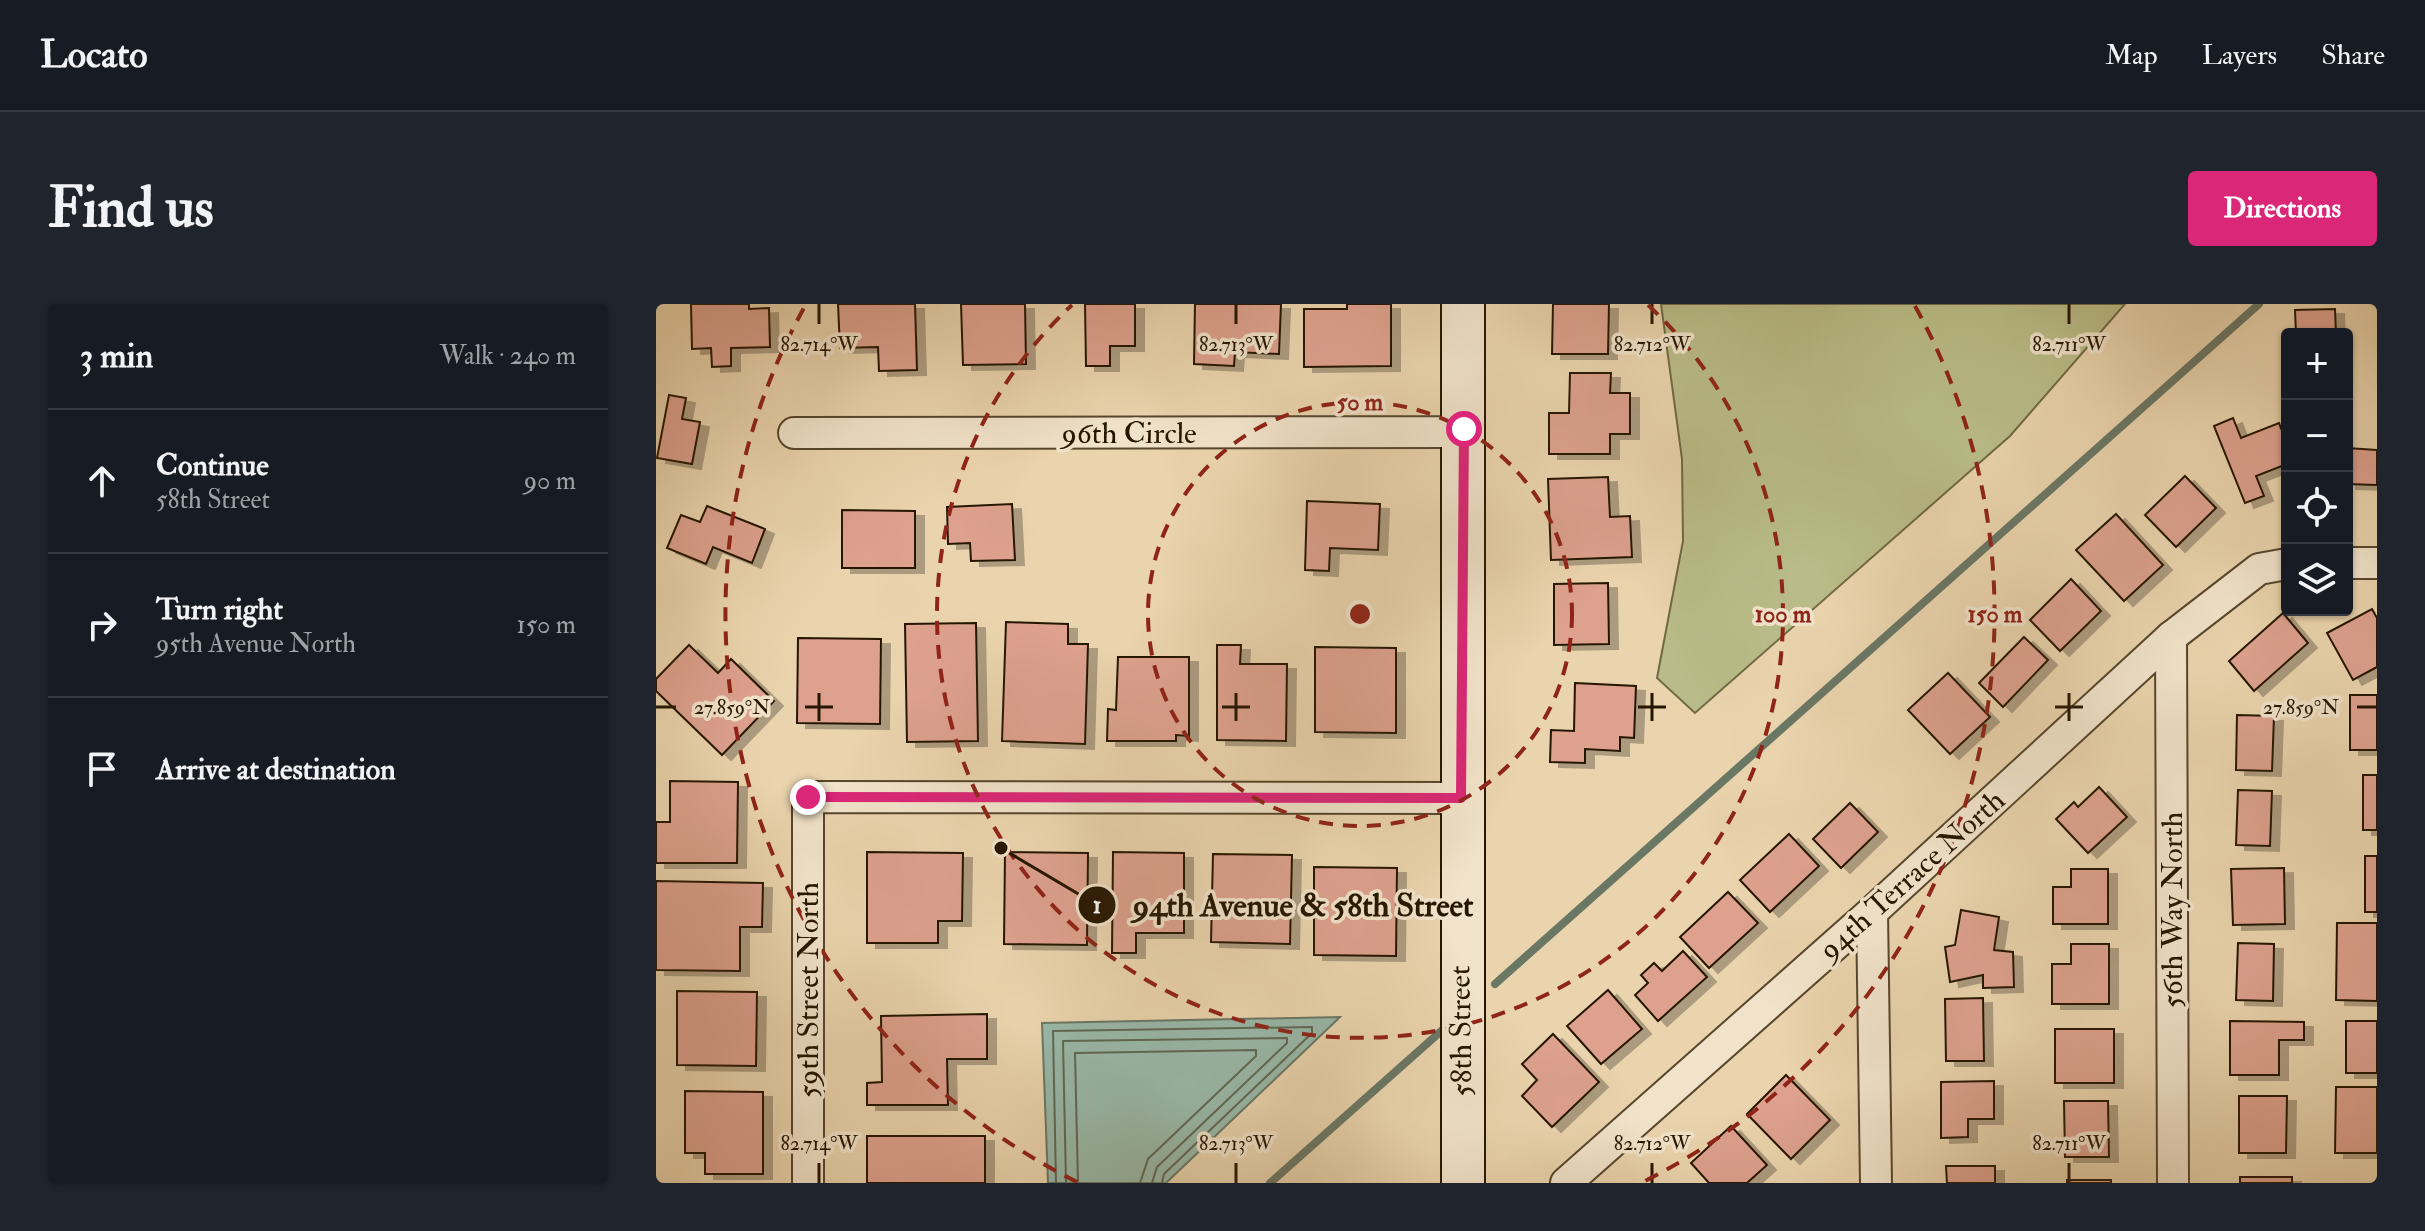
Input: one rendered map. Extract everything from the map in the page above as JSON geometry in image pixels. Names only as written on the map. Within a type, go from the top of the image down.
[{"type":"street","name":"58th Street","points":[[1463,304],[1460,910],[1463,1183]]},
{"type":"street","name":"96th Circle","points":[[794,433],[1449,432],[1464,429]]},
{"type":"street","points":[[2353,563],[2377,563]]},
{"type":"street","name":"94th Terrace North","points":[[1566,1183],[1872,912],[2171,637],[2273,567]]},
{"type":"street","name":"56th Way North","points":[[2171,637],[2173,1183]]},
{"type":"street","name":"59th Street North","points":[[808,1183],[808,797],[1461,798]]},
{"type":"street","points":[[1872,912],[1876,1183]]},
{"type":"green space","points":[[1661,304],[2125,304],[2010,436],[1695,713],[1657,678],[1683,541],[1682,459]]},
{"type":"water","points":[[1340,1017],[1166,1183],[1048,1183],[1042,1023]]},
{"type":"building","points":[[691,304],[749,304],[749,309],[769,308],[770,347],[731,348],[731,366],[712,367],[711,348],[692,349]]},
{"type":"building","points":[[838,304],[915,304],[917,370],[879,371],[878,347],[840,348]]},
{"type":"building","points":[[961,304],[1025,304],[1026,364],[963,365]]},
{"type":"building","points":[[1085,304],[1135,304],[1135,346],[1110,346],[1110,366],[1086,366]]},
{"type":"building","points":[[1195,304],[1281,304],[1279,354],[1235,352],[1234,366],[1194,364]]},
{"type":"building","points":[[1347,304],[1391,304],[1391,366],[1304,367],[1304,309],[1347,309]]},
{"type":"building","points":[[1553,304],[1609,304],[1608,354],[1552,354]]},
{"type":"building","points":[[2335,309],[2336,328],[2296,328],[2295,310]]},
{"type":"building","points":[[1570,373],[1611,373],[1610,393],[1630,393],[1630,434],[1610,434],[1610,454],[1549,454],[1549,413],[1569,413]]},
{"type":"building","points":[[669,395],[686,398],[682,419],[700,422],[692,464],[657,458]]},
{"type":"building","points":[[2233,418],[2241,438],[2279,423],[2281,466],[2256,476],[2264,496],[2245,503],[2214,426]]},
{"type":"building","points":[[2353,448],[2377,450],[2377,485],[2353,484]]},
{"type":"building","points":[[2185,476],[2216,508],[2176,547],[2145,515]]},
{"type":"building","points":[[1608,477],[1610,517],[1630,516],[1632,557],[1551,560],[1548,479]]},
{"type":"building","points":[[1307,501],[1380,504],[1378,550],[1330,548],[1329,571],[1305,570]]},
{"type":"building","points":[[1012,504],[1015,560],[971,561],[970,543],[948,544],[947,507]]},
{"type":"building","points":[[707,506],[765,529],[752,563],[713,547],[706,564],[667,548],[681,515],[700,522]]},
{"type":"building","points":[[842,510],[915,511],[915,568],[842,568]]},
{"type":"building","points":[[2116,514],[2163,565],[2124,601],[2076,550]]},
{"type":"building","points":[[2071,579],[2101,611],[2060,651],[2030,620]]},
{"type":"building","points":[[1608,583],[1609,644],[1554,645],[1554,584]]},
{"type":"building","points":[[2372,609],[2377,618],[2377,667],[2353,680],[2327,633]]},
{"type":"building","points":[[2281,615],[2286,616],[2308,643],[2254,691],[2229,661]]},
{"type":"building","points":[[1006,622],[1068,624],[1068,644],[1088,644],[1085,744],[1002,741]]},
{"type":"building","points":[[976,623],[978,741],[907,742],[905,624]]},
{"type":"building","points":[[2024,637],[2048,660],[2003,707],[1979,683]]},
{"type":"building","points":[[798,638],[881,639],[880,724],[797,723]]},
{"type":"building","points":[[689,645],[718,673],[731,659],[774,701],[722,755],[656,691],[656,679]]},
{"type":"building","points":[[1217,645],[1241,645],[1240,664],[1287,664],[1286,741],[1217,740]]},
{"type":"building","points":[[1315,647],[1396,648],[1396,733],[1315,732]]},
{"type":"building","points":[[1118,657],[1189,657],[1189,736],[1176,735],[1176,741],[1107,741],[1108,709],[1116,710]]},
{"type":"building","points":[[1948,673],[1990,717],[1950,754],[1908,710]]},
{"type":"building","points":[[1575,683],[1636,686],[1634,738],[1620,737],[1620,751],[1585,749],[1585,763],[1550,762],[1551,730],[1574,731]]},
{"type":"building","points":[[2350,695],[2377,695],[2377,750],[2350,750]]},
{"type":"building","points":[[2237,715],[2274,716],[2272,771],[2236,770]]},
{"type":"building","points":[[2363,775],[2377,775],[2377,830],[2363,830]]},
{"type":"building","points":[[670,781],[738,782],[737,863],[656,863],[656,822],[670,822]]},
{"type":"building","points":[[2099,787],[2127,817],[2088,853],[2056,819],[2074,802],[2078,807]]},
{"type":"building","points":[[2238,790],[2272,791],[2270,846],[2236,845]]},
{"type":"building","points":[[1850,803],[1878,832],[1841,868],[1813,839]]},
{"type":"building","points":[[1789,834],[1819,866],[1770,912],[1740,880]]},
{"type":"building","points":[[867,852],[963,853],[962,921],[938,921],[938,943],[867,943]]},
{"type":"building","points":[[1005,852],[1088,853],[1087,945],[1004,944]]},
{"type":"building","points":[[1113,852],[1184,853],[1184,933],[1136,933],[1136,953],[1112,953]]},
{"type":"building","points":[[1213,854],[1292,855],[1290,944],[1211,942]]},
{"type":"building","points":[[2365,856],[2377,856],[2377,912],[2365,912]]},
{"type":"building","points":[[1314,867],[1397,868],[1396,956],[1314,955]]},
{"type":"building","points":[[2284,868],[2285,924],[2233,925],[2231,869]]},
{"type":"building","points":[[2071,869],[2108,869],[2108,924],[2053,924],[2053,887],[2071,887]]},
{"type":"building","points":[[656,881],[763,883],[762,927],[740,927],[740,971],[656,970]]},
{"type":"building","points":[[1728,892],[1758,923],[1709,968],[1680,937]]},
{"type":"building","points":[[1961,910],[1999,917],[1994,950],[2013,952],[2014,987],[1983,988],[1983,975],[1950,982],[1945,947],[1955,945]]},
{"type":"building","points":[[2337,923],[2377,923],[2377,1001],[2336,1000]]},
{"type":"building","points":[[2238,943],[2274,944],[2273,1001],[2236,1000]]},
{"type":"building","points":[[2071,944],[2109,944],[2109,1004],[2052,1004],[2052,964],[2071,964]]},
{"type":"building","points":[[1683,951],[1707,977],[1658,1021],[1635,995],[1648,983],[1641,975],[1654,963],[1662,971]]},
{"type":"building","points":[[1608,990],[1642,1029],[1601,1064],[1567,1026]]},
{"type":"building","points":[[677,991],[757,992],[756,1066],[677,1065]]},
{"type":"building","points":[[1983,998],[1984,1061],[1946,1061],[1945,999]]},
{"type":"building","points":[[987,1014],[987,1059],[947,1059],[948,1105],[867,1105],[867,1083],[882,1082],[881,1016]]},
{"type":"building","points":[[2230,1021],[2304,1022],[2304,1040],[2279,1040],[2279,1075],[2230,1075]]},
{"type":"building","points":[[2346,1021],[2377,1021],[2377,1073],[2346,1073]]},
{"type":"building","points":[[2055,1029],[2114,1029],[2114,1083],[2055,1083]]},
{"type":"building","points":[[1553,1034],[1599,1082],[1552,1127],[1522,1096],[1537,1080],[1522,1064]]},
{"type":"building","points":[[1786,1075],[1830,1120],[1791,1159],[1747,1114]]},
{"type":"building","points":[[1994,1081],[1994,1119],[1968,1119],[1968,1137],[1941,1138],[1941,1082]]},
{"type":"building","points":[[2336,1087],[2377,1087],[2377,1153],[2335,1153]]},
{"type":"building","points":[[685,1091],[763,1092],[763,1174],[705,1174],[705,1153],[685,1153]]},
{"type":"building","points":[[2239,1096],[2287,1096],[2286,1153],[2239,1153]]},
{"type":"building","points":[[2064,1101],[2108,1101],[2109,1157],[2065,1157]]},
{"type":"building","points":[[1731,1126],[1767,1165],[1747,1183],[1709,1183],[1691,1163]]},
{"type":"building","points":[[867,1136],[985,1136],[985,1183],[867,1183]]},
{"type":"building","points":[[1946,1166],[1995,1166],[1995,1183],[1947,1183]]},
{"type":"building","points":[[2240,1177],[2292,1177],[2292,1183],[2240,1183]]},
{"type":"building","points":[[2067,1180],[2111,1180],[2111,1183],[2067,1183]]},
{"type":"waterway","points":[[1495,984],[2259,304]]},
{"type":"waterway","points":[[1270,1183],[1448,1025]]},
{"type":"place","name":"94th Avenue & 58th Street","points":[[1001,848]]},
{"type":"route","points":[[808,797],[1461,798],[1464,429]]}]
